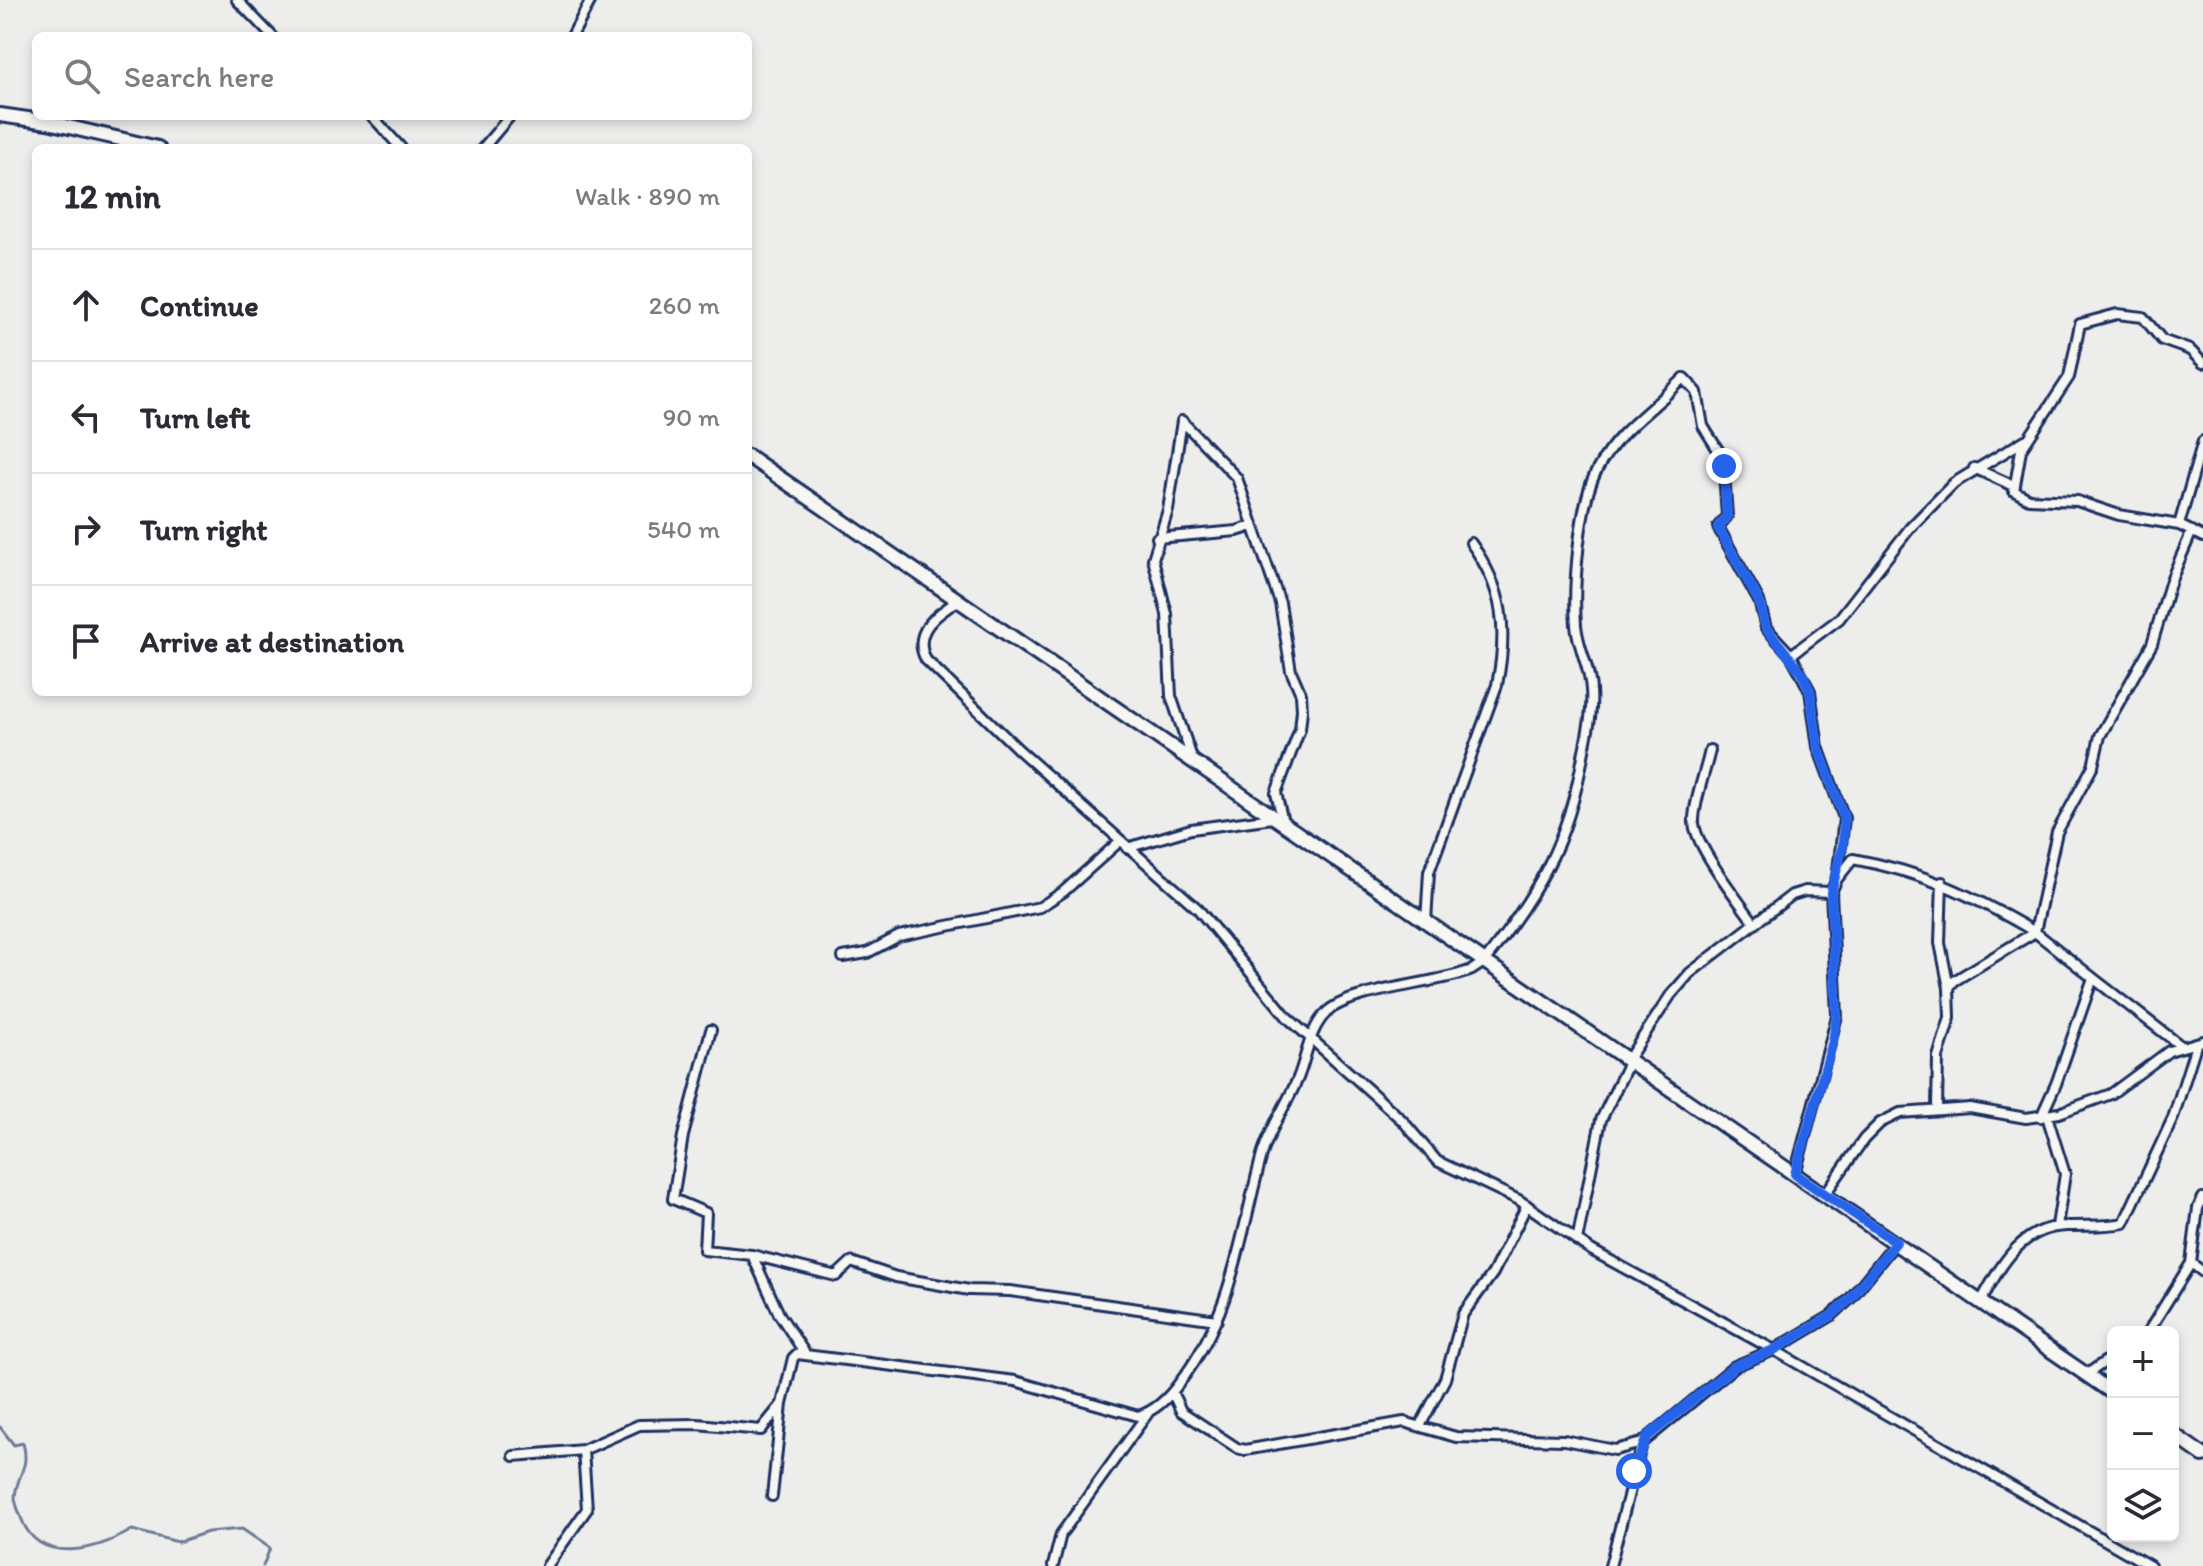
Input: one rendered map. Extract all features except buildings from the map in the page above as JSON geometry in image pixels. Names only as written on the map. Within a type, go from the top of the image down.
[{"type":"main road","points":[[0,115],[32,120]]},
{"type":"main road","points":[[34,120],[141,144]]},
{"type":"main road","points":[[752,459],[960,600],[1195,766],[2107,1389]]},
{"type":"main road","points":[[2179,1438],[2203,1455]]},
{"type":"street","points":[[237,0],[268,32]]},
{"type":"street","points":[[574,32],[591,0]]},
{"type":"street","points":[[376,120],[397,144]]},
{"type":"street","points":[[486,144],[507,120]]},
{"type":"street","points":[[2203,363],[2190,350],[2162,340],[2143,317],[2117,314],[2080,324],[2069,377],[2026,440],[2014,486],[2014,491],[2029,499],[2077,501],[2119,515],[2179,525],[2203,537]]},
{"type":"street","points":[[1053,1566],[1061,1534],[1148,1413],[1172,1392],[1191,1368],[1217,1320],[1239,1258],[1262,1156],[1274,1123],[1297,1081],[1310,1038],[1333,1007],[1410,984],[1463,974],[1484,962],[1543,879],[1564,837],[1577,793],[1592,694],[1576,623],[1579,532],[1588,492],[1612,444],[1684,378],[1697,392],[1703,426],[1723,458],[1727,516],[1718,527],[1759,601],[1766,628],[1791,655],[1810,691],[1818,747],[1844,818],[1837,879]]},
{"type":"street","points":[[1195,766],[1171,696],[1167,614],[1153,572],[1157,538],[1168,510],[1182,421],[1237,478],[1280,603],[1291,671],[1301,694],[1300,729],[1276,793],[1284,826]]},
{"type":"street","points":[[1791,655],[1839,619],[1930,505],[1974,468],[2026,440]]},
{"type":"street","points":[[2179,525],[2203,441]]},
{"type":"street","points":[[1974,468],[2014,486]]},
{"type":"street","points":[[1157,538],[1237,531],[1252,526]]},
{"type":"street","points":[[1949,988],[1962,974],[2035,932],[2057,832],[2093,766],[2100,736],[2152,644],[2171,580],[2192,531]]},
{"type":"street","points":[[1426,922],[1429,872],[1497,685],[1503,655],[1503,607],[1495,583],[1471,543]]},
{"type":"street","points":[[960,600],[929,621],[921,640],[921,651],[926,660],[1123,844],[1198,909],[1229,942],[1256,982],[1310,1038],[1402,1120],[1437,1161],[1527,1205],[1577,1241],[2150,1566]]},
{"type":"street","points":[[1710,750],[1696,812],[1697,833],[1721,880],[1755,924]]},
{"type":"street","points":[[843,957],[861,955],[899,936],[1040,907],[1123,844],[1191,829],[1273,818]]},
{"type":"street","points":[[1795,1174],[1833,1041],[1837,1016],[1831,892],[1853,859],[1892,866],[1942,882],[2035,932],[2181,1046]]},
{"type":"street","points":[[1937,1108],[1938,1057],[1950,1018],[1949,988],[1940,943],[1942,882]]},
{"type":"street","points":[[1577,1241],[1601,1120],[1628,1061],[1670,996],[1690,973],[1798,892],[1831,892]]},
{"type":"street","points":[[2057,1226],[2065,1174],[2044,1116],[2093,978]]},
{"type":"street","points":[[711,1030],[683,1136],[673,1199],[706,1213],[704,1250],[752,1255],[836,1276],[851,1262],[896,1277],[969,1290],[993,1293],[1010,1291],[1217,1320]]},
{"type":"street","points":[[1825,1194],[1864,1139],[1880,1123],[1900,1113],[1937,1108],[2044,1116],[2111,1094],[2146,1066],[2181,1046],[2200,1043],[2173,1118],[2124,1223],[2107,1227],[2057,1226],[2022,1240],[2004,1261],[1981,1301]]},
{"type":"street","points":[[2152,1326],[2191,1263],[2198,1208],[2203,1198]]},
{"type":"street","points":[[1420,1426],[1445,1379],[1463,1314],[1493,1273],[1527,1205]]},
{"type":"street","points":[[1172,1392],[1181,1411],[1245,1450],[1404,1422],[1456,1437],[1564,1440],[1615,1450],[1642,1443],[1735,1366],[1774,1350],[1831,1316],[1850,1299],[1896,1242]]},
{"type":"street","points":[[752,1255],[779,1314],[804,1352],[832,1360],[1015,1381],[1127,1413],[1148,1413]]},
{"type":"street","points":[[2191,1263],[2203,1272]]},
{"type":"street","points":[[772,1496],[782,1404],[793,1358],[804,1352]]},
{"type":"street","points":[[2086,1375],[2107,1360]]},
{"type":"street","points":[[514,1456],[583,1450],[639,1425],[697,1424],[761,1430],[782,1404]]},
{"type":"street","points":[[1610,1566],[1642,1443]]},
{"type":"street","points":[[547,1566],[587,1509],[583,1450]]},
{"type":"waterway","points":[[0,1427],[14,1445],[23,1443],[25,1459],[15,1500],[30,1534],[42,1544],[55,1549],[87,1548],[132,1530],[178,1542],[208,1532],[242,1529],[270,1548],[263,1566]]},
{"type":"route","points":[[1634,1471],[1642,1443],[1647,1437],[1735,1366],[1774,1350],[1831,1316],[1850,1299],[1896,1242],[1795,1174],[1833,1041],[1837,1016],[1838,985],[1831,892],[1837,879],[1843,845],[1844,818],[1818,747],[1810,691],[1791,655],[1766,628],[1759,601],[1737,561],[1726,548],[1718,527],[1727,516],[1724,466]]}]
